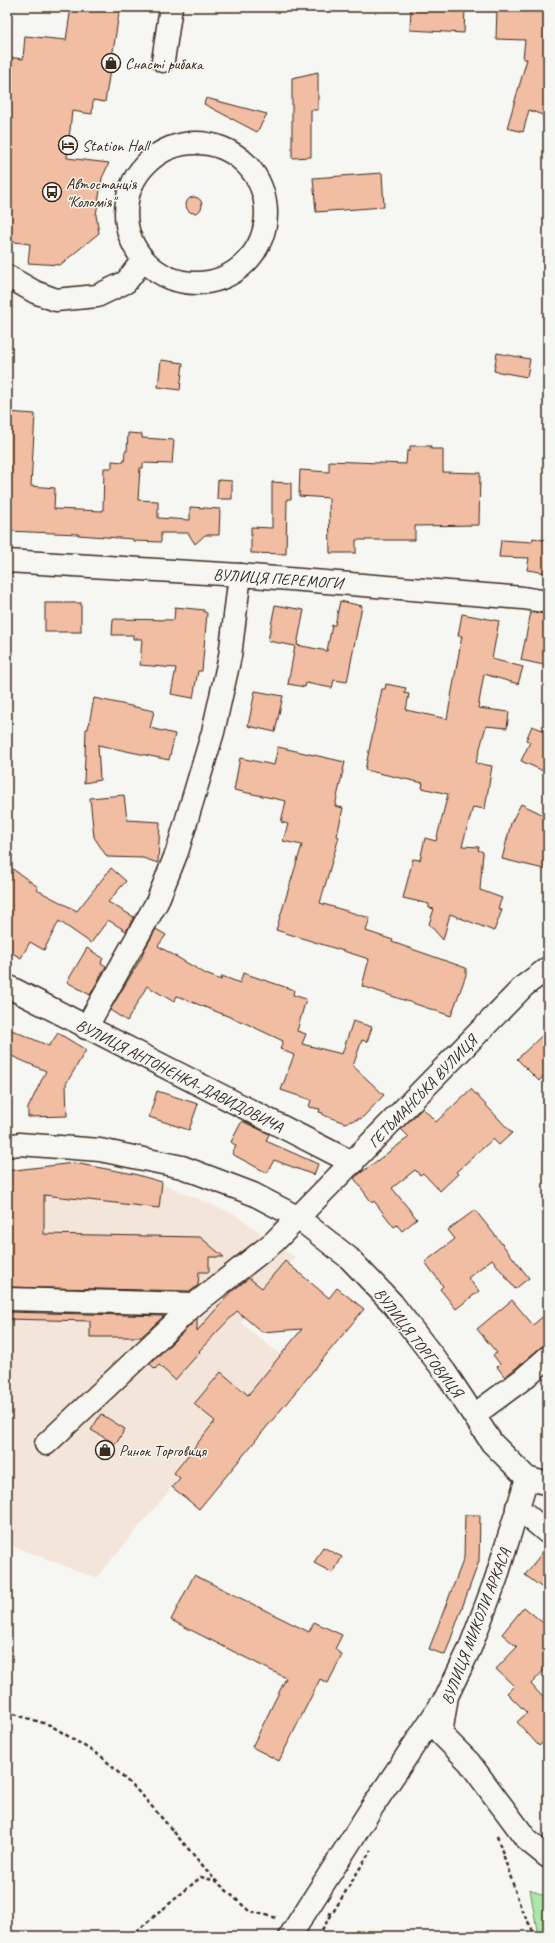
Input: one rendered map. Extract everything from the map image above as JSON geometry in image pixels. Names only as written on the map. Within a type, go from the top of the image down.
[{"type":"street","points":[[163,61],[171,7]]},
{"type":"street","points":[[201,143],[228,150],[249,166],[263,190],[267,217],[260,244],[244,266],[220,280],[192,284],[166,277],[143,260],[129,236],[126,209],[133,182],[150,160],[173,146],[201,143]]},
{"type":"street","points":[[7,276],[36,292],[56,300],[97,296],[126,282],[143,260]]},
{"type":"street","name":"ВУЛИЦЯ ПЕРЕМОГИ","points":[[7,561],[240,575],[523,598],[548,602]]},
{"type":"street","points":[[86,1028],[157,902],[177,852],[213,732],[230,656],[240,575]]},
{"type":"street","name":"ГЕТЬМАНСЬКА ВУЛИЦЯ","points":[[46,1444],[195,1304],[274,1242],[297,1217],[353,1163],[524,986],[548,968]]},
{"type":"street","name":"ВУЛИЦЯ АНТОНЕНКА-ДАВИДОВИЧА","points":[[7,986],[86,1028],[353,1163]]},
{"type":"street","name":"ВУЛИЦЯ ТОРГОВИЦЯ","points":[[7,1146],[19,1144],[100,1150],[182,1167],[253,1194],[297,1217],[349,1258],[392,1303],[445,1372],[492,1443],[527,1478]]},
{"type":"street","points":[[7,1299],[195,1304]]},
{"type":"street","points":[[474,1415],[523,1379],[548,1357]]},
{"type":"street","points":[[527,1478],[548,1484]]},
{"type":"street","name":"ВУЛИЦЯ МИКОЛИ АРКАСА","points":[[527,1478],[496,1579],[470,1648],[447,1696],[441,1734],[468,1762],[528,1840],[548,1857]]},
{"type":"street","points":[[517,1507],[548,1533]]},
{"type":"street","points":[[290,1936],[371,1809],[447,1696]]},
{"type":"path","points":[[7,1712],[50,1725],[102,1757],[142,1795],[216,1881],[249,1911],[284,1920],[316,1909],[332,1914]]},
{"type":"path","points":[[496,1830],[522,1911],[536,1936]]},
{"type":"path","points":[[318,1936],[373,1848]]},
{"type":"path","points":[[131,1936],[201,1877],[216,1881]]},
{"type":"shaded area","name":"Ринок Торговиця","points":[[83,1170],[168,1186],[236,1215],[294,1257],[241,1323],[282,1356],[96,1578],[7,1544],[7,1174]]},
{"type":"green space","points":[[530,1889],[548,1898],[548,1936],[538,1936]]},
{"type":"building","points":[[71,7],[120,7],[105,102],[93,100],[92,114],[72,111],[67,158],[109,163],[102,178],[96,215],[99,233],[60,265],[28,263],[30,244],[7,241],[7,57],[23,59],[25,36],[66,40]]},
{"type":"building","points":[[411,7],[465,7],[464,33],[410,30]]},
{"type":"building","points":[[497,7],[548,7],[548,117],[529,110],[523,132],[507,128],[527,59],[523,59],[525,40],[496,39]]},
{"type":"building","points":[[318,72],[318,110],[311,110],[311,157],[292,158],[292,78]]},
{"type":"building","points":[[206,98],[267,114],[257,132],[204,104]]},
{"type":"building","points":[[382,173],[384,207],[316,212],[313,178]]},
{"type":"building","points":[[194,197],[201,202],[202,205],[197,212],[194,213],[187,208],[186,205],[191,198]]},
{"type":"building","points":[[497,353],[530,359],[527,377],[494,371]]},
{"type":"building","points":[[161,360],[183,363],[180,390],[158,387]]},
{"type":"building","points":[[7,412],[35,414],[31,486],[55,488],[54,509],[103,511],[104,468],[112,468],[112,461],[124,462],[125,451],[127,451],[128,433],[142,434],[142,438],[174,440],[172,464],[143,463],[143,468],[140,468],[138,500],[158,501],[158,518],[190,520],[190,507],[220,509],[219,535],[205,535],[195,544],[188,533],[161,533],[161,542],[133,541],[133,539],[78,534],[7,531]]},
{"type":"building","points":[[410,446],[431,446],[431,449],[443,449],[443,472],[480,473],[479,525],[415,526],[415,540],[356,540],[356,553],[330,553],[329,498],[299,496],[300,470],[329,472],[329,461],[406,464],[407,451],[410,451]]},
{"type":"building","points":[[218,480],[232,481],[232,499],[217,499]]},
{"type":"building","points":[[272,482],[291,483],[291,499],[287,499],[286,554],[251,553],[251,527],[272,528]]},
{"type":"building","points":[[533,538],[548,541],[548,573],[527,570],[529,558],[499,557],[501,540],[532,542]]},
{"type":"building","points":[[340,601],[362,606],[347,682],[334,680],[332,688],[306,683],[305,687],[288,684],[295,646],[268,641],[275,605],[304,610],[297,645],[327,651],[332,625],[335,625]]},
{"type":"building","points":[[45,603],[81,603],[81,632],[45,632]]},
{"type":"building","points":[[175,607],[204,610],[204,612],[207,613],[202,671],[198,671],[193,698],[171,694],[176,668],[140,665],[142,639],[133,639],[133,635],[112,635],[113,619],[174,620]]},
{"type":"building","points":[[531,612],[548,614],[548,666],[521,660]]},
{"type":"building","points":[[462,614],[499,621],[492,659],[523,667],[518,684],[484,674],[478,708],[509,712],[507,728],[486,726],[476,763],[492,766],[485,809],[473,807],[462,846],[479,847],[478,850],[483,852],[480,890],[502,898],[498,908],[502,910],[494,931],[450,914],[443,940],[429,924],[434,909],[429,908],[429,904],[403,898],[413,859],[420,860],[425,838],[436,841],[448,794],[422,788],[423,783],[365,770],[382,689],[385,689],[386,684],[406,688],[404,693],[409,694],[406,710],[447,719],[462,636],[458,636]]},
{"type":"building","points":[[255,691],[283,696],[275,732],[248,726]]},
{"type":"building","points":[[94,698],[154,711],[150,728],[175,734],[169,760],[98,745],[100,780],[84,783],[86,729],[88,729]]},
{"type":"building","points":[[532,726],[548,732],[548,773],[521,761],[530,742],[526,740]]},
{"type":"building","points":[[278,747],[345,762],[335,806],[343,808],[337,836],[339,837],[320,903],[370,918],[366,931],[393,940],[392,942],[466,968],[466,975],[451,1016],[362,986],[369,959],[276,930],[302,845],[283,841],[288,824],[281,822],[286,801],[234,790],[240,758],[274,765]]},
{"type":"building","points":[[124,795],[127,820],[160,822],[158,863],[143,858],[107,857],[94,837],[90,798]]},
{"type":"building","points":[[521,804],[548,817],[548,870],[502,859],[511,823]]},
{"type":"building","points":[[7,865],[38,887],[37,890],[77,911],[111,868],[126,881],[108,902],[134,917],[126,931],[108,920],[91,943],[59,921],[44,950],[30,942],[21,958],[7,950]]},
{"type":"building","points":[[156,929],[166,935],[158,946],[206,974],[221,980],[222,976],[240,983],[243,973],[294,990],[293,995],[306,999],[297,1031],[306,1034],[302,1044],[342,1054],[353,1021],[372,1027],[367,1042],[362,1040],[353,1066],[384,1095],[362,1118],[345,1123],[323,1115],[323,1113],[319,1112],[320,1109],[309,1107],[311,1100],[281,1090],[294,1055],[280,1049],[283,1041],[245,1023],[177,996],[174,1002],[147,986],[127,1021],[110,1010],[143,955],[142,954]]},
{"type":"building","points":[[87,948],[103,958],[101,963],[106,966],[90,995],[67,982]]},
{"type":"building","points":[[7,1028],[49,1046],[58,1033],[86,1050],[66,1084],[67,1116],[28,1117],[28,1108],[46,1071],[7,1054]]},
{"type":"building","points":[[548,1030],[548,1071],[539,1081],[517,1059]]},
{"type":"building","points":[[471,1089],[512,1133],[499,1145],[493,1139],[456,1172],[458,1174],[440,1191],[423,1173],[420,1175],[415,1170],[392,1188],[417,1219],[402,1231],[397,1225],[394,1227],[374,1201],[372,1203],[354,1178],[409,1137],[401,1129],[423,1108],[436,1122]]},
{"type":"building","points":[[157,1091],[198,1104],[189,1130],[149,1117]]},
{"type":"building","points":[[242,1121],[269,1134],[266,1141],[318,1164],[314,1175],[274,1160],[267,1173],[232,1154],[236,1146],[231,1142]]},
{"type":"building","points":[[74,1163],[134,1174],[162,1182],[159,1208],[44,1195],[44,1234],[200,1237],[224,1257],[209,1257],[209,1272],[199,1272],[198,1285],[191,1291],[7,1287],[7,1171]]},
{"type":"building","points":[[475,1210],[529,1278],[515,1289],[492,1259],[468,1278],[479,1291],[456,1309],[440,1289],[443,1286],[425,1262],[455,1239],[448,1230]]},
{"type":"building","points":[[285,1261],[329,1298],[337,1288],[364,1309],[199,1509],[172,1487],[180,1478],[174,1473],[215,1421],[194,1404],[221,1372],[248,1395],[302,1329],[262,1332],[237,1311],[199,1351],[200,1352],[175,1380],[159,1365],[155,1369],[150,1364],[197,1319],[197,1331],[231,1292],[249,1278],[262,1288]]},
{"type":"building","points":[[512,1300],[533,1325],[548,1312],[548,1344],[540,1348],[505,1377],[497,1367],[500,1364],[493,1355],[497,1353],[477,1329]]},
{"type":"building","points":[[7,1312],[164,1316],[141,1337],[90,1337],[90,1321],[7,1319]]},
{"type":"building","points":[[101,1414],[125,1429],[116,1444],[91,1430]]},
{"type":"building","points":[[465,1515],[480,1515],[479,1561],[445,1655],[429,1649],[464,1558]]},
{"type":"building","points":[[548,1545],[548,1592],[525,1575]]},
{"type":"building","points":[[323,1547],[342,1557],[333,1573],[314,1563]]},
{"type":"building","points":[[194,1575],[309,1632],[314,1622],[342,1635],[335,1649],[342,1655],[328,1683],[320,1679],[279,1761],[252,1747],[286,1678],[171,1620]]},
{"type":"building","points":[[524,1607],[548,1627],[548,1666],[531,1684],[548,1703],[548,1738],[539,1746],[517,1722],[527,1713],[507,1693],[514,1686],[496,1669],[517,1647],[502,1634]]},
{"type":"place","name":"Снасті рибака","points":[[111,63]]},
{"type":"place","name":"Station Hall","points":[[68,145]]},
{"type":"place","name":"Автостанція \"Коломія\"","points":[[52,192]]},
{"type":"place","name":"Ринок Торговиця","points":[[105,1450]]}]
